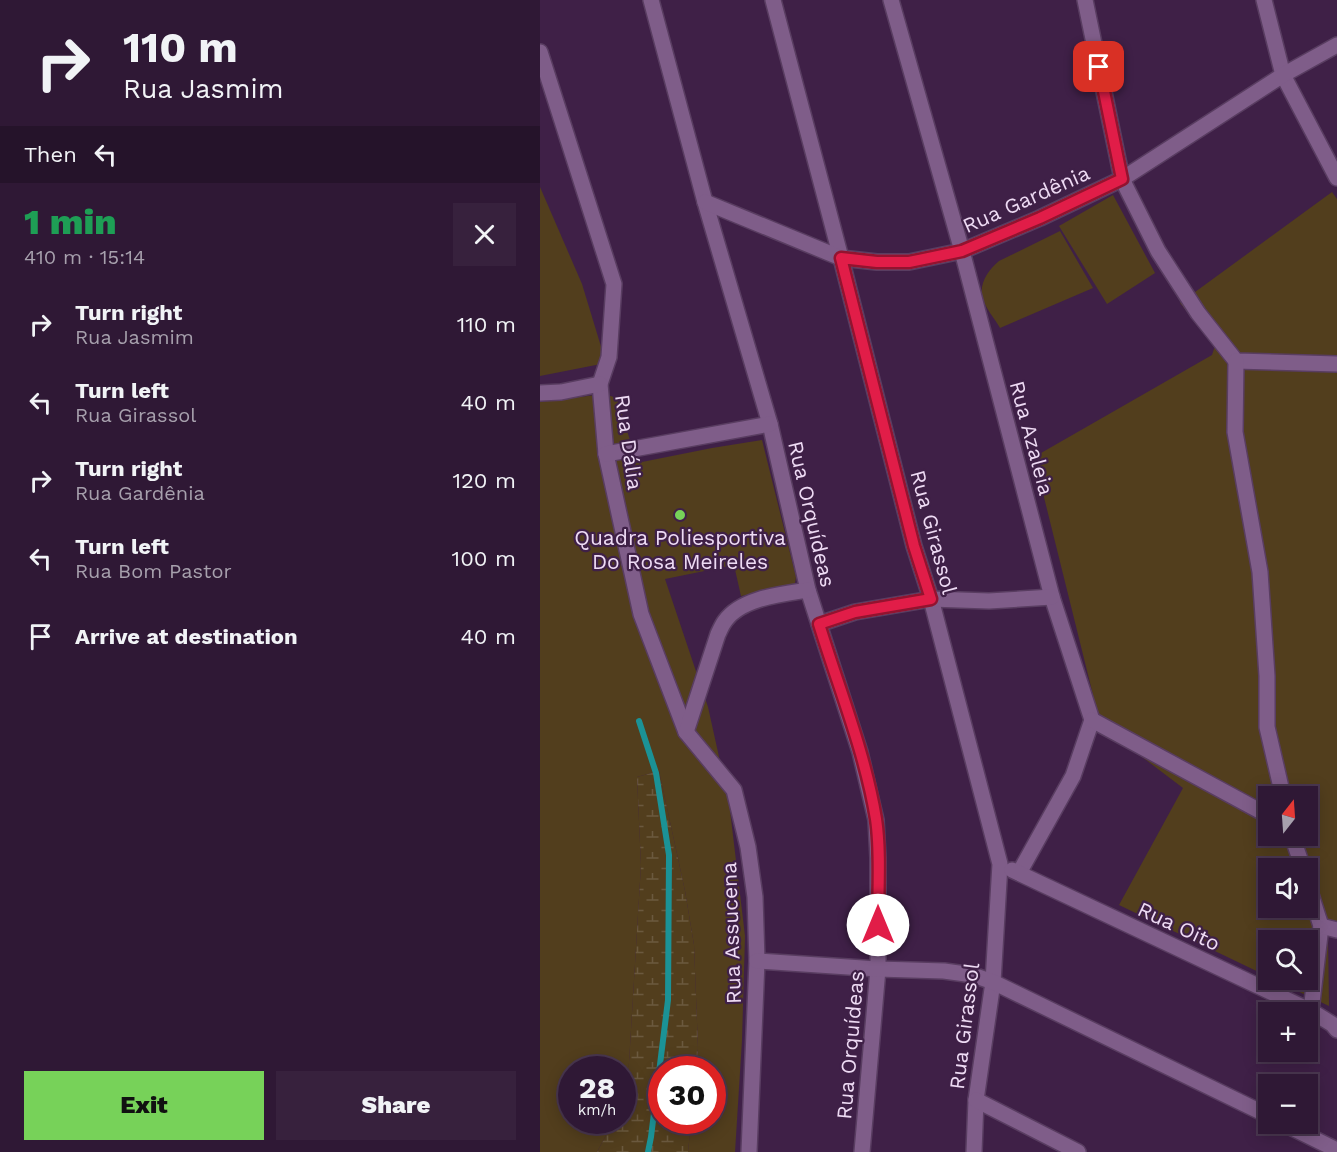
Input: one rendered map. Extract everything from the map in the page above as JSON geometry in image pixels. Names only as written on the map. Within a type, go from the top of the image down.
[{"type":"street","name":"Rua Orquídeas","points":[[651,0],[705,202],[770,424],[808,590],[860,752],[876,820],[878,969],[862,1152]]},
{"type":"street","name":"Rua Girassol","points":[[773,0],[914,546],[931,599],[1000,864],[993,982],[976,1100],[974,1152]]},
{"type":"street","name":"Rua Azaleia","points":[[891,0],[962,251],[1052,597],[1092,720]]},
{"type":"street","points":[[1085,0],[1122,179],[1158,251],[1198,313],[1236,361],[1235,432],[1260,572],[1267,676],[1267,727],[1281,786]]},
{"type":"street","points":[[1264,0],[1283,75],[1337,178]]},
{"type":"street","name":"Rua Gardênia","points":[[705,202],[841,258],[877,262],[909,262],[962,251],[1040,218],[1122,179],[1283,75],[1337,45]]},
{"type":"street","name":"Rua Dália","points":[[540,52],[614,284],[609,357],[600,384],[606,454],[641,614],[686,732]]},
{"type":"street","points":[[1236,361],[1337,364]]},
{"type":"street","points":[[540,393],[561,392],[600,384]]},
{"type":"street","points":[[606,454],[770,424]]},
{"type":"street","points":[[686,732],[718,634],[726,620],[738,608],[757,600],[808,590]]},
{"type":"street","points":[[819,624],[855,612],[931,599],[989,601],[1052,597]]},
{"type":"street","points":[[1019,873],[1072,776],[1092,720],[1258,810]]},
{"type":"street","name":"Rua Assucena","points":[[686,732],[734,790],[748,847],[755,897],[757,961],[749,1152]]},
{"type":"street","name":"Rua Oito","points":[[1000,864],[1292,1002]]},
{"type":"street","points":[[1312,1002],[1321,926],[1318,917]]},
{"type":"street","points":[[1321,926],[1337,930]]},
{"type":"street","points":[[757,961],[944,971],[973,975],[993,982],[1258,1111]]},
{"type":"street","name":"Rua Oito","points":[[1318,1015],[1337,1030]]},
{"type":"street","points":[[976,1100],[1078,1152]]},
{"type":"street","points":[[1304,1134],[1337,1150]]},
{"type":"green space","points":[[540,187],[582,284],[606,363],[540,376]]},
{"type":"green space","points":[[1332,192],[1337,199],[1337,930],[1328,934],[1329,1006],[1295,990],[1318,990],[1318,930],[1258,930],[1258,972],[1119,905],[1183,788],[1117,738],[1099,719],[1034,457],[1212,355],[1215,346],[1180,303]]},
{"type":"green space","points":[[1113,195],[1155,273],[1107,304],[1059,226]]},
{"type":"green space","points":[[1060,231],[1093,288],[1000,328],[983,299],[982,288],[988,273],[999,261]]},
{"type":"green space","points":[[604,394],[617,398],[637,463],[762,440],[796,577],[795,583],[741,596],[734,565],[665,579],[708,707],[729,802],[745,936],[742,1040],[735,1152],[688,1152],[690,1134],[726,1134],[726,1056],[697,1056],[694,945],[685,891],[659,771],[637,777],[641,865],[629,1056],[558,1056],[558,1134],[607,1134],[597,1152],[540,1152],[540,402]]},
{"type":"green space","points":[[659,771],[685,891],[694,945],[698,1048],[697,1056],[648,1056],[648,1134],[690,1134],[688,1152],[597,1152],[607,1134],[636,1134],[636,1056],[629,1056],[641,865],[637,777]]},
{"type":"waterway","points":[[639,721],[656,773],[669,855],[668,1000],[648,1152]]},
{"type":"place","name":"Quadra Poliesportiva Do Rosa Meireles","points":[[680,515]]},
{"type":"route","points":[[878,925],[876,820],[860,752],[819,624],[855,612],[931,599],[914,546],[841,258],[877,262],[909,262],[962,251],[1040,218],[1122,179],[1099,67]]}]
